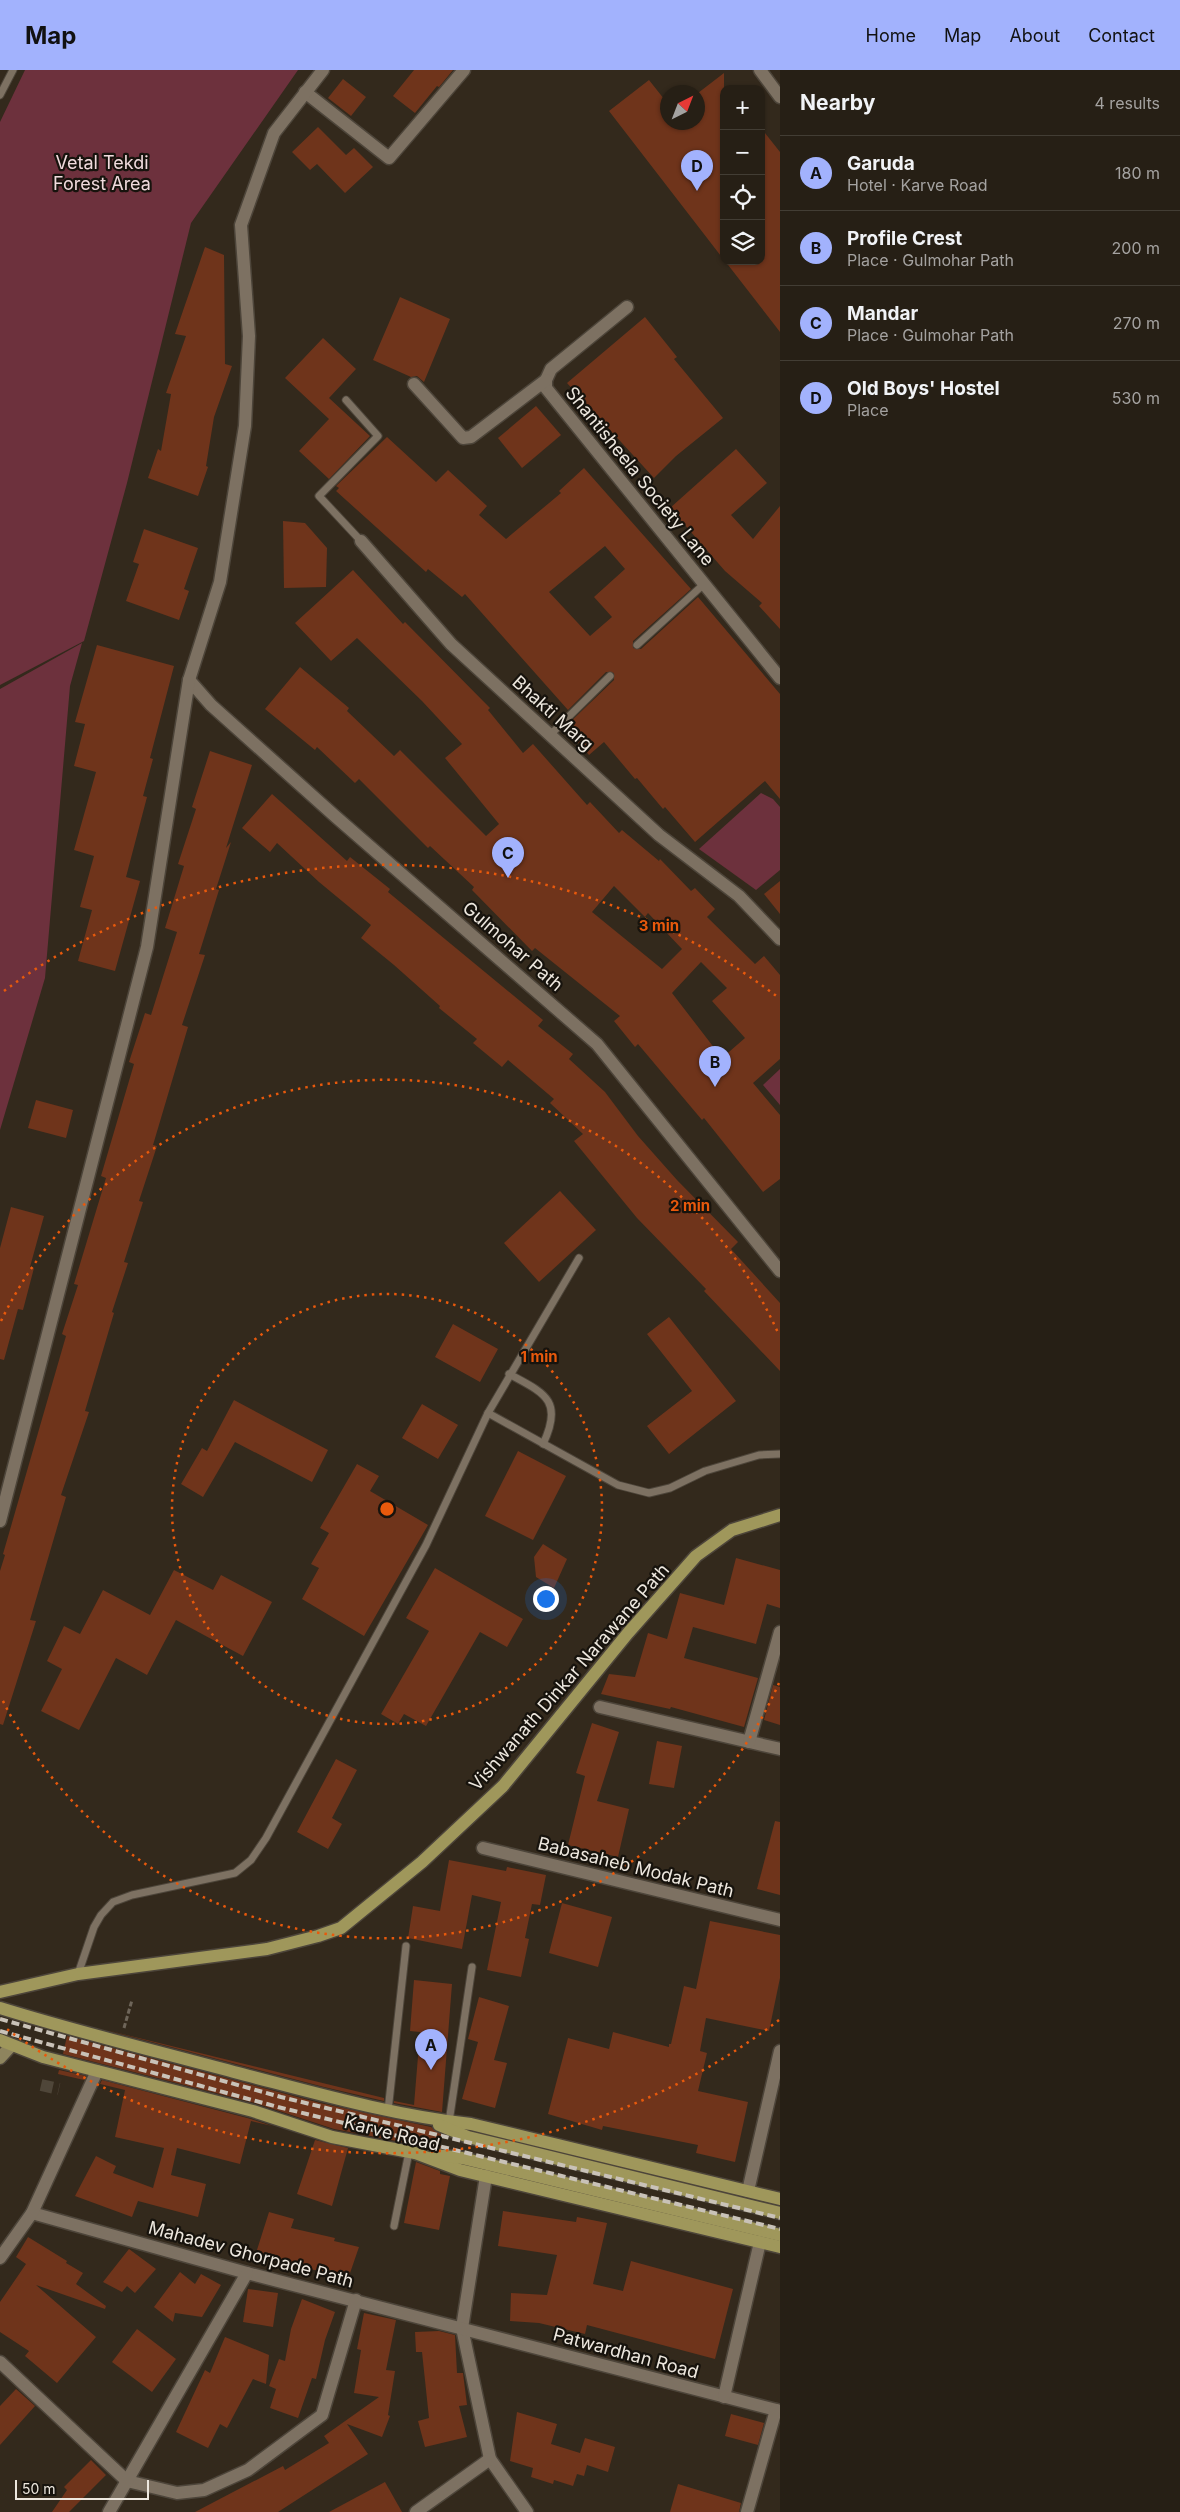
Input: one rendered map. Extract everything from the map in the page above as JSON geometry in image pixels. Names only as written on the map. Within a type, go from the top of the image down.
[{"type":"main road","name":"Vishwanath Dinkar Narawane Path","points":[[0,1992],[78,1974],[267,1949],[341,1928],[422,1862],[503,1786],[622,1640],[696,1556],[732,1530],[780,1515]]},
{"type":"main road","name":"Karve Road","points":[[0,2008],[120,2042],[388,2110],[426,2119],[471,2124],[780,2199]]},
{"type":"main road","name":"Karve Road","points":[[6,2043],[43,2057],[252,2111],[332,2137],[412,2152],[460,2170],[780,2247]]},
{"type":"main road","points":[[426,2119],[468,2137],[780,2213]]},
{"type":"main road","points":[[412,2152],[462,2158],[780,2235]]},
{"type":"street","points":[[0,1521],[147,947],[188,680],[220,582],[245,426],[249,336],[241,225],[274,133],[323,70]]},
{"type":"street","points":[[306,92],[389,158],[464,70]]},
{"type":"street","points":[[760,70],[780,97]]},
{"type":"street","name":"Shantisheela Society Lane","points":[[627,307],[551,369],[546,380],[546,388],[780,678]]},
{"type":"street","points":[[414,384],[462,438],[471,437],[546,380]]},
{"type":"street","name":"Bhakti Marg","points":[[361,541],[451,644],[659,835],[739,896],[780,940]]},
{"type":"street","name":"Gulmohar Path","points":[[188,680],[211,705],[336,817],[597,1044],[780,1271]]},
{"type":"street","points":[[749,1742],[780,1632]]},
{"type":"street","points":[[600,1707],[780,1749]]},
{"type":"street","name":"Babasaheb Modak Path","points":[[483,1848],[780,1920]]},
{"type":"street","points":[[0,2058],[6,2043]]},
{"type":"street","points":[[748,2191],[780,2051]]},
{"type":"street","points":[[0,2258],[32,2213],[97,2071]]},
{"type":"street","points":[[486,2176],[462,2328],[490,2459],[527,2512]]},
{"type":"street","name":"Mahadev Ghorpade Path","points":[[32,2213],[246,2273],[462,2328]]},
{"type":"street","points":[[724,2397],[760,2242]]},
{"type":"street","points":[[109,2512],[246,2273]]},
{"type":"street","points":[[0,2362],[127,2481],[177,2493],[204,2490],[248,2470],[322,2415],[356,2300]]},
{"type":"street","name":"Patwardhan Road","points":[[462,2328],[778,2411]]},
{"type":"street","points":[[747,2512],[778,2411]]},
{"type":"street","points":[[416,2512],[490,2459]]},
{"type":"lane","points":[[0,95],[12,70]]},
{"type":"lane","name":"Bhakti Marg","points":[[346,400],[378,436],[319,496],[361,541]]},
{"type":"lane","points":[[637,645],[704,584]]},
{"type":"lane","points":[[551,734],[610,676]]},
{"type":"lane","points":[[78,1974],[94,1927],[101,1915],[113,1902],[132,1895],[235,1873],[251,1860],[266,1838],[426,1545],[488,1413],[509,1374],[580,1258]]},
{"type":"lane","points":[[509,1374],[543,1393],[548,1401],[552,1418],[543,1444]]},
{"type":"lane","points":[[488,1413],[618,1485],[649,1493],[670,1488],[705,1471],[760,1455],[780,1454]]},
{"type":"lane","points":[[388,2110],[406,1946]]},
{"type":"lane","points":[[449,2122],[472,1967]]},
{"type":"lane","points":[[394,2226],[412,2152]]},
{"type":"path","points":[[120,2042],[132,2000]]},
{"type":"green space","name":"Vetal Tekdi Forest Area","points":[[25,70],[298,70],[191,223],[127,483],[84,641],[0,685],[0,122]]},
{"type":"green space","points":[[82,643],[70,686],[45,978],[0,1130],[0,689]]},
{"type":"green space","points":[[761,793],[773,799],[780,807],[780,870],[756,890],[699,849]]},
{"type":"green space","points":[[780,1069],[780,1105],[763,1085]]},
{"type":"building","points":[[414,70],[453,70],[415,113],[393,96]]},
{"type":"building","points":[[724,73],[724,85],[720,85],[720,255],[609,111],[649,80],[660,94],[660,130],[705,130],[705,88]]},
{"type":"building","points":[[343,79],[366,97],[351,116],[328,98]]},
{"type":"building","points":[[318,127],[346,155],[354,148],[373,167],[345,193],[317,164],[310,170],[292,152]]},
{"type":"building","points":[[765,133],[780,152],[780,332],[728,265],[765,265]]},
{"type":"building","points":[[205,247],[224,255],[225,364],[232,366],[214,417],[206,466],[208,467],[198,496],[148,478],[158,449],[161,451],[171,394],[166,393],[186,336],[175,334]]},
{"type":"building","points":[[400,297],[450,319],[424,382],[417,376],[411,377],[373,360]]},
{"type":"building","points":[[645,317],[677,357],[674,359],[723,418],[676,456],[654,478],[567,383]]},
{"type":"building","points":[[323,338],[356,369],[329,398],[370,436],[329,479],[299,451],[329,419],[285,378]]},
{"type":"building","points":[[536,406],[561,435],[522,468],[498,438]]},
{"type":"building","points":[[387,437],[436,482],[448,470],[487,506],[479,515],[506,539],[561,493],[559,491],[584,468],[691,589],[633,641],[633,648],[641,649],[698,597],[780,694],[780,799],[765,781],[695,842],[665,807],[663,809],[637,778],[635,779],[604,742],[589,755],[565,727],[614,680],[614,673],[606,672],[568,710],[465,594],[462,597],[428,569],[426,572],[336,491],[339,488],[336,486]],"holes":[[[605,546],[625,569],[594,597],[612,617],[590,636],[549,592]]]},
{"type":"building","points":[[736,449],[767,483],[731,515],[753,539],[780,506],[780,629],[759,606],[762,603],[725,571],[670,508]]},
{"type":"building","points":[[283,521],[305,523],[327,548],[326,587],[284,588]]},
{"type":"building","points":[[144,529],[198,548],[184,589],[189,591],[179,620],[126,601],[139,564],[133,562]]},
{"type":"building","points":[[353,570],[403,624],[405,622],[490,708],[488,710],[523,753],[533,744],[587,805],[590,802],[619,833],[622,830],[659,861],[660,859],[691,891],[695,888],[715,909],[707,917],[755,964],[764,956],[780,975],[780,1059],[753,1083],[780,1115],[780,1179],[763,1192],[704,1118],[702,1120],[638,1044],[635,1047],[614,1021],[620,1016],[535,948],[532,951],[472,890],[474,887],[430,846],[428,848],[359,779],[355,783],[317,747],[315,750],[265,709],[300,667],[349,708],[347,711],[394,756],[400,750],[486,836],[499,824],[445,758],[462,744],[422,701],[357,638],[331,661],[295,623]],"holes":[[[614,886],[645,917],[648,913],[682,949],[662,969],[592,912]],[[701,962],[727,988],[712,1001],[745,1038],[722,1058],[672,993]]]},
{"type":"building","points":[[97,645],[174,666],[150,758],[153,759],[143,796],[147,797],[126,877],[140,881],[115,971],[78,961],[92,910],[80,907],[94,856],[74,850],[96,772],[74,766],[85,724],[75,722]]},
{"type":"building","points":[[210,751],[252,765],[226,848],[231,842],[216,889],[219,890],[199,954],[205,955],[182,1025],[188,1027],[153,1145],[157,1146],[139,1201],[143,1202],[124,1262],[128,1263],[112,1312],[114,1313],[85,1411],[89,1412],[61,1495],[66,1497],[30,1620],[36,1621],[3,1725],[0,1724],[0,1571],[5,1555],[3,1554],[66,1336],[62,1334],[78,1285],[74,1284],[106,1178],[101,1176],[134,1064],[129,1062],[145,1013],[151,1015],[177,932],[165,928],[184,866],[178,864],[196,809],[192,807]]},
{"type":"building","points":[[272,794],[347,861],[350,857],[390,889],[388,892],[543,1020],[538,1026],[573,1054],[569,1059],[605,1092],[638,1136],[677,1180],[738,1242],[731,1249],[780,1303],[780,1371],[704,1291],[706,1289],[637,1218],[574,1141],[583,1134],[550,1103],[554,1099],[508,1060],[502,1067],[473,1043],[477,1039],[439,1008],[440,1006],[361,938],[371,925],[319,882],[277,843],[270,852],[242,828]]},
{"type":"building","points":[[780,881],[780,914],[764,894]]},
{"type":"building","points":[[36,1100],[73,1110],[66,1138],[28,1128]]},
{"type":"building","points":[[560,1191],[596,1230],[539,1282],[504,1243]]},
{"type":"building","points":[[11,1207],[44,1216],[30,1267],[34,1268],[23,1310],[18,1309],[4,1360],[0,1359],[0,1248]]},
{"type":"building","points":[[669,1317],[736,1401],[669,1454],[647,1426],[692,1391],[647,1334]]},
{"type":"building","points":[[453,1324],[498,1349],[480,1382],[435,1357]]},
{"type":"building","points":[[234,1400],[328,1450],[312,1482],[235,1442],[203,1497],[181,1484],[202,1448],[207,1451]]},
{"type":"building","points":[[422,1404],[458,1425],[438,1459],[402,1438]]},
{"type":"building","points":[[518,1451],[566,1476],[533,1540],[485,1516]]},
{"type":"building","points":[[357,1464],[379,1476],[370,1491],[428,1525],[364,1636],[302,1599],[319,1568],[311,1564],[329,1533],[320,1528]]},
{"type":"building","points":[[543,1544],[567,1559],[554,1588],[536,1577],[534,1557]]},
{"type":"building","points":[[736,1558],[780,1570],[780,1608],[767,1604],[756,1644],[693,1627],[684,1658],[758,1678],[744,1727],[671,1707],[670,1709],[601,1694],[609,1674],[635,1677],[648,1633],[667,1639],[680,1593],[724,1605]]},
{"type":"building","points":[[435,1568],[523,1619],[507,1647],[480,1632],[426,1726],[404,1714],[398,1724],[381,1714],[429,1631],[406,1618]]},
{"type":"building","points":[[174,1570],[213,1590],[221,1575],[272,1602],[243,1656],[176,1620],[147,1675],[116,1658],[79,1730],[41,1711],[62,1669],[47,1661],[64,1626],[80,1634],[103,1590],[150,1615]]},
{"type":"building","points":[[773,1685],[780,1687],[780,1725],[764,1720]]},
{"type":"building","points":[[592,1723],[619,1732],[597,1801],[629,1809],[618,1857],[568,1845],[585,1776],[576,1773]]},
{"type":"building","points":[[657,1741],[682,1746],[674,1788],[649,1784]]},
{"type":"building","points":[[336,1759],[357,1770],[332,1818],[342,1824],[328,1849],[297,1832]]},
{"type":"building","points":[[775,1821],[780,1822],[780,1895],[757,1889]]},
{"type":"building","points":[[449,1860],[506,1871],[507,1867],[546,1875],[540,1905],[532,1904],[525,1938],[529,1939],[521,1977],[487,1970],[501,1902],[472,1895],[462,1949],[408,1938],[413,1906],[440,1911]]},
{"type":"building","points":[[562,1903],[612,1917],[598,1967],[549,1953]]},
{"type":"building","points":[[710,1921],[780,1935],[780,1978],[769,2031],[706,2018],[700,2051],[707,2053],[698,2091],[748,2102],[735,2162],[696,2153],[698,2145],[603,2126],[602,2130],[548,2114],[568,2038],[609,2049],[613,2032],[669,2047],[684,1986],[696,1989]]},
{"type":"building","points":[[414,1980],[452,1984],[442,2112],[394,2103],[394,2101],[414,2105],[420,2032],[410,2031]]},
{"type":"building","points":[[479,1997],[509,2006],[494,2060],[507,2063],[495,2108],[462,2099],[478,2042],[468,2039]]},
{"type":"building","points":[[102,2029],[384,2098],[384,2101],[324,2087]]},
{"type":"building","points":[[67,2036],[320,2103],[431,2127],[441,2134],[440,2146],[446,2148],[435,2147],[429,2150],[417,2145],[334,2129],[255,2103],[63,2054]]},
{"type":"building","points":[[59,2070],[86,2076],[84,2080],[58,2074]]},
{"type":"building","points":[[102,2080],[272,2126],[251,2121],[240,2164],[177,2148],[171,2175],[206,2184],[198,2217],[138,2201],[132,2217],[75,2196],[96,2156],[116,2166],[113,2173],[153,2188],[164,2148],[115,2137],[125,2090],[100,2084]]},
{"type":"building","points":[[315,2140],[348,2148],[332,2206],[297,2194]]},
{"type":"building","points":[[416,2162],[440,2171],[440,2174],[450,2176],[439,2230],[404,2223]]},
{"type":"building","points":[[503,2211],[576,2222],[577,2217],[607,2223],[593,2284],[623,2291],[631,2261],[733,2289],[715,2359],[587,2325],[585,2334],[539,2323],[510,2321],[511,2293],[547,2295],[557,2255],[498,2246]]},
{"type":"building","points":[[269,2212],[294,2219],[291,2228],[335,2238],[334,2241],[359,2247],[349,2276],[303,2268],[256,2253]]},
{"type":"building","points":[[28,2237],[83,2273],[76,2284],[106,2306],[105,2309],[36,2285],[96,2337],[57,2383],[25,2356],[29,2351],[0,2332],[0,2302],[26,2264],[16,2257]]},
{"type":"building","points":[[129,2249],[156,2269],[135,2293],[127,2286],[122,2292],[103,2282]]},
{"type":"building","points":[[180,2272],[195,2284],[201,2274],[221,2285],[202,2317],[175,2313],[173,2322],[154,2307]]},
{"type":"building","points":[[248,2289],[278,2293],[273,2327],[243,2322]]},
{"type":"building","points":[[302,2299],[335,2312],[325,2340],[316,2379],[312,2378],[298,2418],[270,2408],[276,2389],[269,2386],[279,2359],[285,2361],[291,2329]]},
{"type":"building","points":[[364,2313],[396,2320],[386,2370],[395,2371],[388,2415],[390,2416],[382,2437],[347,2424],[368,2454],[278,2512],[195,2512],[283,2466],[285,2470],[329,2443],[324,2436],[379,2397],[354,2393],[361,2350],[357,2349]]},
{"type":"building","points":[[137,2329],[176,2359],[152,2392],[112,2362]]},
{"type":"building","points":[[439,2331],[455,2335],[457,2373],[463,2373],[467,2405],[459,2406],[467,2437],[425,2447],[418,2421],[429,2418],[422,2352],[416,2352],[415,2332]]},
{"type":"building","points":[[225,2337],[269,2355],[266,2384],[253,2379],[227,2428],[220,2424],[208,2448],[176,2432],[205,2370],[210,2373]]},
{"type":"building","points":[[16,2389],[35,2406],[0,2445],[0,2406]]},
{"type":"building","points":[[517,2412],[557,2424],[551,2444],[580,2453],[585,2438],[615,2447],[608,2472],[587,2465],[584,2476],[577,2474],[573,2486],[554,2480],[553,2484],[531,2477],[533,2468],[510,2461]]},
{"type":"building","points":[[731,2414],[764,2423],[758,2445],[725,2436]]},
{"type":"building","points":[[91,2460],[106,2475],[69,2512],[52,2512],[67,2490],[64,2487]]},
{"type":"building","points":[[385,2482],[402,2512],[329,2512]]},
{"type":"building","points":[[678,2484],[741,2503],[739,2512],[670,2512]]},
{"type":"tunnel","points":[[41,2085],[59,2089]]},
{"type":"railway","points":[[0,2019],[281,2097],[780,2218]]},
{"type":"railway","points":[[0,2031],[278,2107],[780,2229]]},
{"type":"place","name":"Old Boys' Hostel","points":[[697,191]]},
{"type":"place","name":"Mandar","points":[[508,878]]},
{"type":"place","name":"Profile Crest","points":[[715,1087]]},
{"type":"place","name":"Garuda","points":[[431,2070]]}]
